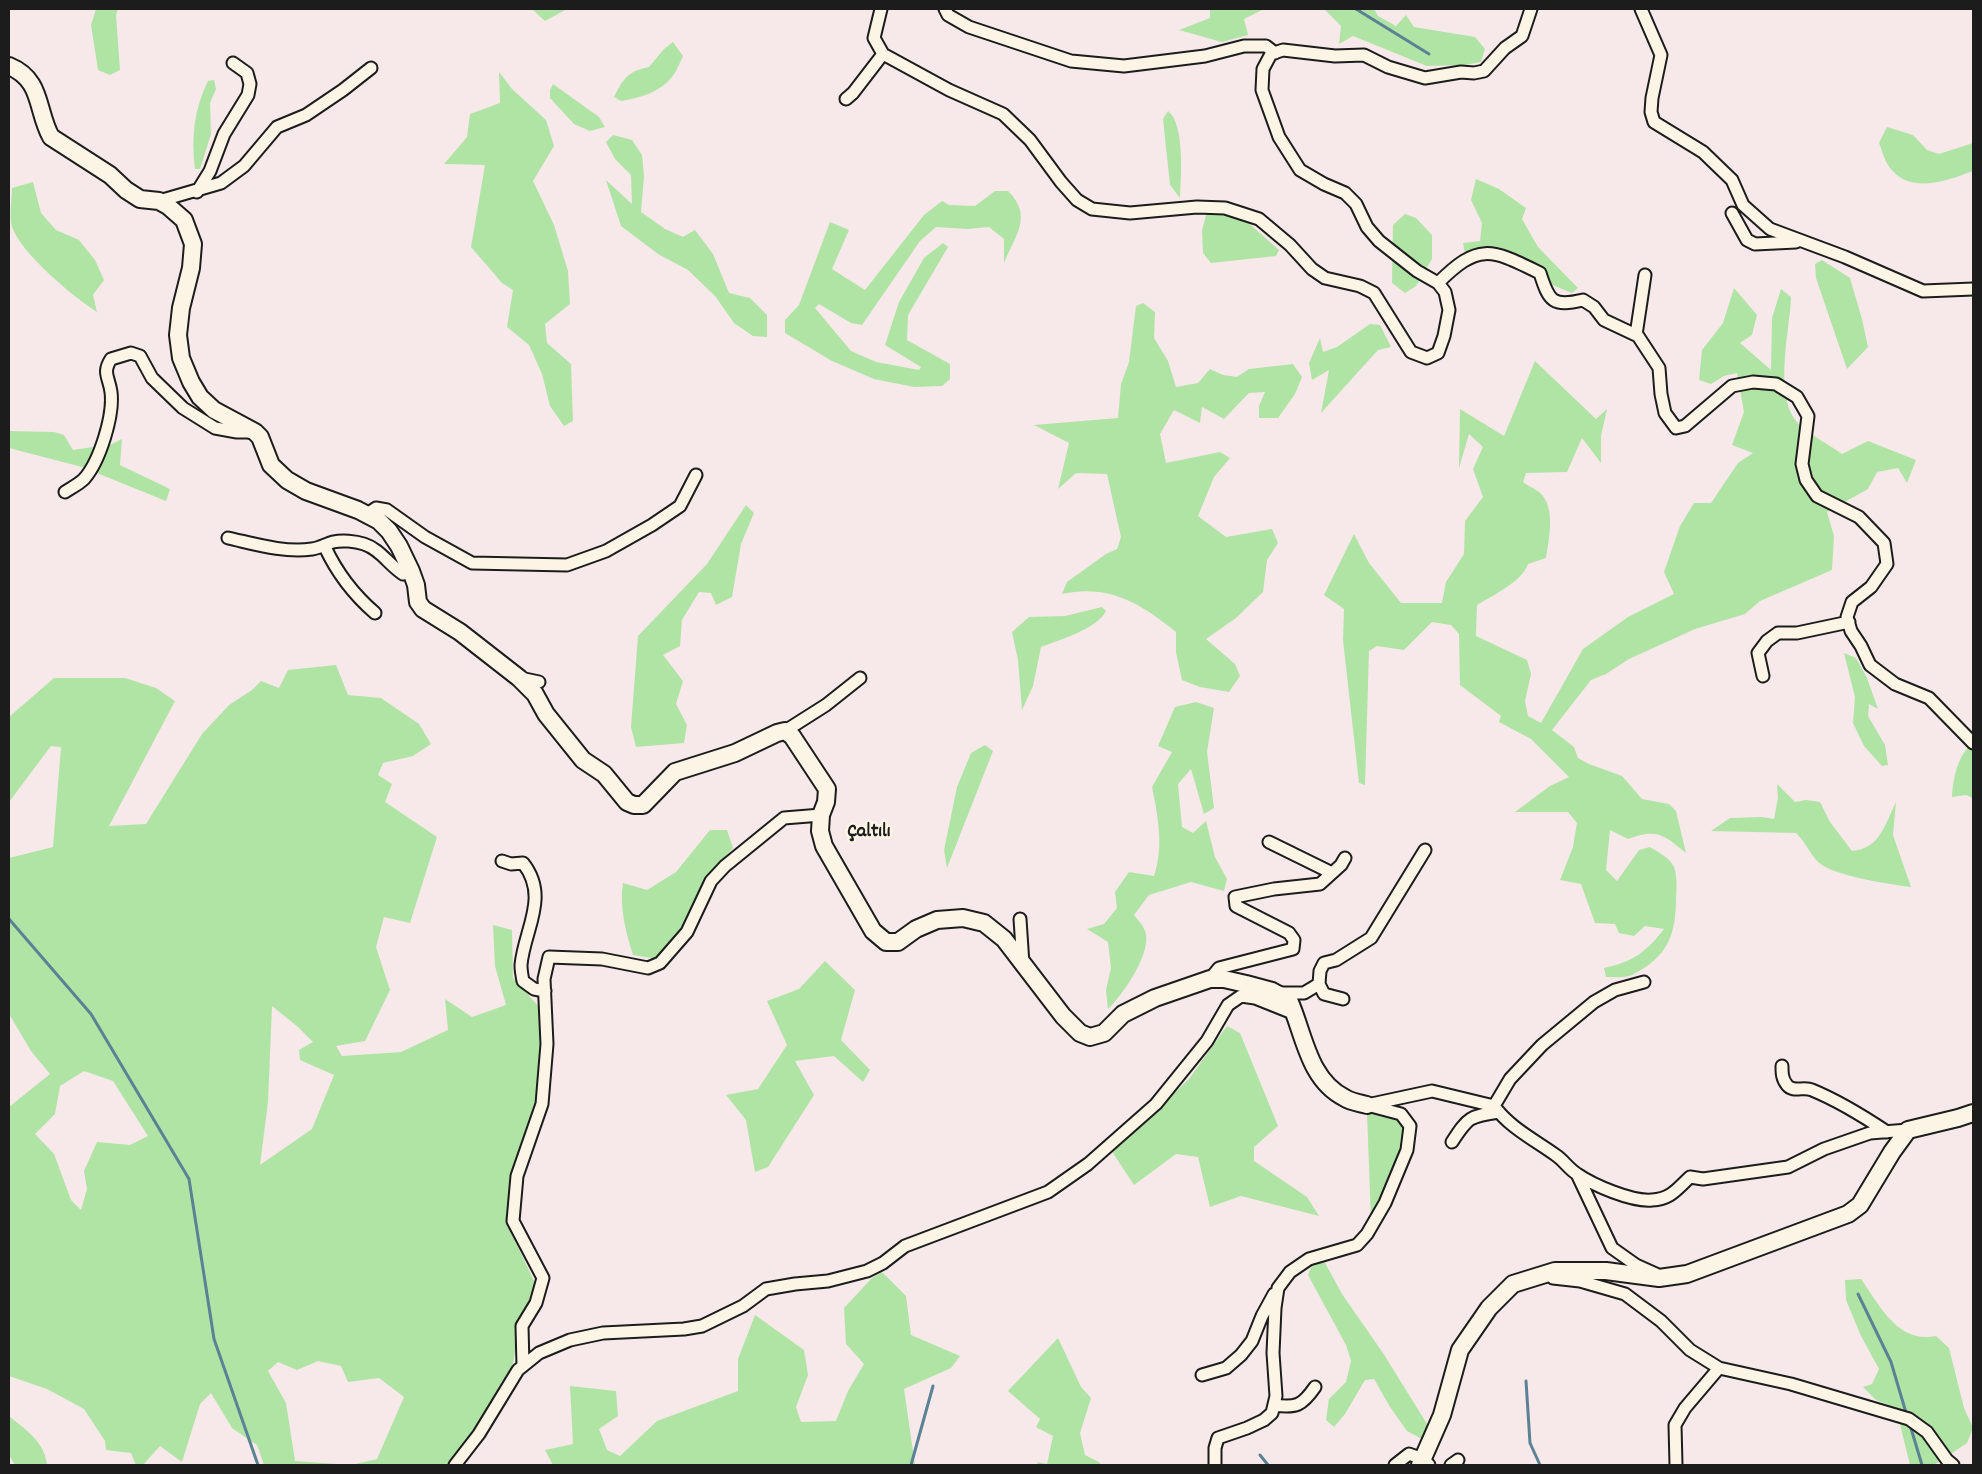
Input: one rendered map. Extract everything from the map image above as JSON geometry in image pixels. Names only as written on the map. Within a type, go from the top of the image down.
[{"type":"street","points":[[881,9],[874,38],[883,54],[950,90],[1003,114],[1030,140],[1076,200],[1092,209],[1130,213],[1197,207],[1225,208],[1259,219],[1290,245],[1312,269],[1325,278],[1360,286],[1374,293],[1411,352],[1426,358],[1438,353],[1444,336],[1449,310],[1445,292],[1438,283],[1417,271],[1379,241],[1367,227],[1356,204],[1345,193],[1324,184],[1300,170],[1279,137],[1262,90],[1263,69],[1271,54],[1283,50],[1335,56],[1364,55],[1388,67],[1425,78],[1461,72],[1474,73],[1484,71],[1505,48],[1522,36],[1531,9]]},
{"type":"street","points":[[945,9],[948,14],[969,27],[1071,61],[1124,66],[1206,56],[1244,46],[1266,46],[1275,53]]},
{"type":"street","points":[[1641,9],[1661,54],[1652,98],[1651,112],[1654,122],[1703,152],[1732,180],[1743,205],[1770,229],[1845,257],[1923,291],[1973,289]]},
{"type":"street","points":[[846,99],[853,93],[883,54]]},
{"type":"street","points":[[196,192],[210,171],[224,134],[248,95],[250,84],[246,73],[233,64]]},
{"type":"street","points":[[9,66],[18,70],[35,89],[46,127],[51,137],[110,175],[126,190],[140,199],[159,201],[196,192],[221,183],[244,166],[277,126],[306,115],[371,68]]},
{"type":"street","points":[[159,201],[184,220],[193,244],[191,268],[178,335],[181,358],[191,382],[200,397],[214,410],[255,432],[260,437],[271,465],[287,480],[306,491],[368,514],[379,521],[389,531],[399,546],[416,585],[418,602],[424,610],[460,632],[519,678],[535,694],[546,714],[583,760],[604,774],[620,796],[627,802],[634,805],[643,805],[674,772],[735,753],[785,731],[826,705],[860,678]]},
{"type":"street","points":[[1732,213],[1746,240],[1755,244],[1803,241]]},
{"type":"street","points":[[1438,283],[1465,259],[1480,253],[1506,256],[1540,274],[1546,291],[1554,301],[1566,304],[1583,300],[1594,307],[1604,320],[1636,335],[1659,368],[1665,413],[1676,428],[1685,426],[1732,386],[1753,382],[1776,384],[1797,397],[1808,416],[1802,464],[1806,480],[1817,496],[1860,518],[1884,543],[1887,564],[1870,587],[1852,602],[1847,617],[1851,630],[1870,665],[1895,684],[1929,698],[1973,743]]},
{"type":"street","points":[[1636,335],[1645,275]]},
{"type":"street","points":[[65,492],[84,478],[98,456],[108,424],[111,392],[106,375],[107,366],[111,359],[131,353],[140,356],[152,378],[183,408],[215,428],[237,432],[255,432]]},
{"type":"street","points":[[368,514],[376,508],[387,510],[425,537],[472,563],[567,565],[606,551],[652,525],[680,506],[696,475]]},
{"type":"street","points":[[228,538],[287,549],[311,550],[325,547],[333,542],[348,541],[365,544],[381,554],[394,568],[403,574],[411,571]]},
{"type":"street","points":[[325,547],[341,578],[375,614]]},
{"type":"street","points":[[1763,676],[1758,653],[1766,641],[1778,633],[1797,633],[1849,622]]},
{"type":"street","points":[[519,678],[539,682]]},
{"type":"street","points":[[785,731],[792,736],[827,789],[826,802],[821,815],[820,831],[824,846],[874,932],[886,942],[898,942],[916,929],[937,920],[963,918],[984,923],[1004,938],[1063,1016],[1080,1033],[1090,1037],[1104,1033],[1123,1014],[1156,998],[1210,980],[1224,979],[1275,993],[1289,1000],[1296,1014],[1313,1065],[1327,1085],[1345,1099],[1401,1114],[1410,1126],[1407,1150],[1385,1202],[1367,1234],[1356,1245],[1309,1259],[1290,1272],[1278,1288],[1262,1316],[1252,1342],[1241,1355],[1226,1368],[1202,1375]]},
{"type":"street","points":[[523,1366],[522,1326],[536,1303],[543,1278],[513,1221],[518,1176],[542,1104],[548,1044],[544,979],[549,957],[602,959],[648,968],[660,963],[687,932],[711,881],[725,866],[784,818],[821,815]]},
{"type":"street","points":[[1269,842],[1332,873]]},
{"type":"street","points":[[1344,999],[1324,994],[1319,984],[1320,971],[1324,964],[1336,960],[1371,938],[1426,850]]},
{"type":"street","points":[[1210,980],[1219,968],[1293,949],[1294,940],[1289,933],[1236,906],[1235,897],[1274,889],[1320,884],[1346,858]]},
{"type":"street","points":[[502,861],[511,864],[523,863],[531,873],[535,906],[521,966],[523,981],[534,989],[545,991]]},
{"type":"street","points":[[1020,919],[1023,964]]},
{"type":"street","points":[[1452,1142],[1465,1122],[1477,1115],[1497,1109],[1510,1079],[1542,1045],[1594,1002],[1615,990],[1644,982]]},
{"type":"street","points":[[1275,993],[1304,993],[1319,984]]},
{"type":"street","points":[[455,1465],[479,1434],[518,1370],[539,1352],[570,1340],[603,1333],[684,1329],[702,1326],[736,1309],[766,1289],[828,1281],[867,1271],[883,1263],[905,1246],[1048,1192],[1088,1164],[1156,1104],[1207,1041],[1228,1004],[1241,996],[1255,998],[1296,1014]]},
{"type":"street","points":[[1782,1066],[1782,1076],[1787,1086],[1794,1089],[1809,1088],[1847,1106],[1887,1132]]},
{"type":"street","points":[[1367,1105],[1432,1091],[1497,1109],[1521,1132],[1558,1156],[1577,1174],[1610,1190],[1630,1197],[1651,1200],[1670,1196],[1690,1178],[1711,1178],[1788,1167],[1824,1149],[1870,1133],[1908,1130],[1973,1113]]},
{"type":"street","points":[[1395,1465],[1409,1454],[1424,1463],[1442,1415],[1460,1350],[1489,1308],[1513,1284],[1555,1271],[1606,1271],[1662,1277],[1688,1274],[1848,1214],[1860,1205],[1892,1152],[1908,1130]]},
{"type":"street","points":[[1577,1174],[1612,1248],[1636,1265],[1662,1277]]},
{"type":"street","points":[[1538,1276],[1580,1281],[1625,1294],[1661,1321],[1690,1350],[1719,1368],[1791,1384],[1910,1419],[1927,1432],[1947,1460],[1953,1465]]},
{"type":"street","points":[[1215,1465],[1215,1448],[1218,1438],[1247,1428],[1264,1420],[1272,1413],[1276,1396],[1273,1353],[1278,1288]]},
{"type":"street","points":[[1676,1465],[1675,1425],[1685,1408],[1719,1368]]},
{"type":"street","points":[[1274,1405],[1292,1408],[1307,1398],[1315,1387]]},
{"type":"green space","points":[[96,9],[118,9],[116,15],[120,70],[110,75],[98,70],[91,25]]},
{"type":"green space","points":[[532,9],[567,9],[545,21]]},
{"type":"green space","points":[[1210,9],[1264,9],[1244,19],[1248,35],[1222,42],[1179,30],[1210,18]]},
{"type":"green space","points":[[1324,9],[1374,9],[1378,16],[1396,26],[1406,15],[1414,27],[1475,37],[1485,49],[1481,62],[1464,65],[1427,66],[1353,36],[1339,44],[1341,26]]},
{"type":"green space","points":[[673,42],[683,56],[667,83],[655,91],[635,98],[621,101],[614,97],[620,85],[627,77],[636,71],[649,67],[664,49]]},
{"type":"green space","points":[[499,72],[512,89],[546,120],[554,146],[533,181],[554,225],[568,271],[570,304],[545,324],[547,343],[571,364],[573,421],[564,426],[550,406],[542,374],[529,345],[507,327],[513,290],[502,283],[471,247],[485,165],[444,164],[467,137],[470,114],[500,103]]},
{"type":"green space","points":[[214,80],[216,89],[210,103],[211,134],[200,169],[195,169],[193,146],[197,113],[208,81]]},
{"type":"green space","points":[[553,84],[599,117],[605,127],[590,131],[574,124],[550,98],[550,90]]},
{"type":"green space","points":[[1168,111],[1177,127],[1180,139],[1180,198],[1170,185],[1163,119]]},
{"type":"green space","points":[[1887,127],[1913,135],[1927,150],[1939,154],[1973,143],[1973,171],[1940,182],[1928,183],[1917,183],[1896,175],[1888,165],[1879,143]]},
{"type":"green space","points":[[613,135],[632,140],[642,155],[644,176],[641,212],[665,229],[683,237],[695,230],[713,254],[729,293],[750,298],[767,315],[767,337],[753,336],[734,323],[715,296],[688,270],[658,254],[621,226],[606,180],[632,204],[631,175],[615,159],[606,142]]},
{"type":"green space","points":[[1476,179],[1499,189],[1526,208],[1522,219],[1538,247],[1578,288],[1572,293],[1550,284],[1543,268],[1505,254],[1486,251],[1465,254],[1463,243],[1480,241],[1482,223],[1471,200]]},
{"type":"green space","points":[[33,182],[41,213],[56,230],[79,240],[95,260],[104,280],[93,295],[97,312],[49,274],[17,238],[11,223],[12,188]]},
{"type":"green space","points":[[995,191],[1008,191],[1020,209],[1021,217],[1020,226],[1004,263],[1004,239],[989,227],[967,229],[936,227],[920,241],[862,325],[851,323],[819,304],[815,308],[851,351],[876,362],[919,370],[921,367],[885,345],[899,302],[924,258],[943,243],[948,247],[908,315],[907,340],[950,364],[950,379],[942,386],[914,387],[874,379],[832,361],[785,333],[785,320],[799,305],[830,222],[849,230],[832,269],[865,290],[924,215],[942,201],[949,205],[975,206]]},
{"type":"green space","points":[[1214,212],[1244,219],[1279,250],[1276,256],[1211,263],[1203,253],[1202,231],[1206,215]]},
{"type":"green space","points":[[1405,214],[1416,218],[1432,235],[1432,259],[1416,286],[1405,293],[1392,283],[1393,225]]},
{"type":"green space","points":[[1822,260],[1850,278],[1862,319],[1868,347],[1847,369],[1816,278],[1815,264]]},
{"type":"green space","points":[[1734,288],[1757,315],[1752,335],[1740,343],[1771,370],[1772,318],[1781,289],[1791,297],[1785,382],[1787,399],[1792,414],[1800,425],[1842,454],[1868,441],[1916,460],[1907,483],[1898,468],[1877,472],[1868,489],[1827,512],[1834,536],[1832,570],[1760,601],[1745,614],[1695,629],[1629,659],[1606,674],[1591,680],[1552,730],[1574,747],[1578,758],[1622,776],[1642,799],[1669,804],[1676,811],[1686,853],[1660,835],[1646,834],[1628,839],[1610,830],[1606,870],[1617,881],[1639,850],[1650,847],[1670,861],[1674,867],[1677,890],[1672,934],[1662,952],[1654,961],[1632,975],[1606,977],[1604,968],[1623,963],[1638,955],[1664,929],[1645,926],[1634,936],[1619,933],[1615,924],[1595,923],[1581,884],[1560,880],[1573,847],[1577,823],[1568,812],[1515,812],[1550,786],[1569,777],[1531,739],[1499,722],[1501,716],[1460,685],[1459,634],[1451,625],[1432,622],[1404,650],[1377,646],[1369,651],[1365,785],[1359,783],[1343,640],[1344,609],[1324,595],[1354,534],[1369,563],[1401,603],[1442,603],[1446,582],[1464,554],[1465,521],[1483,497],[1473,469],[1483,447],[1469,434],[1459,468],[1460,409],[1504,436],[1535,361],[1596,419],[1607,409],[1601,436],[1601,463],[1582,438],[1567,472],[1526,473],[1523,482],[1540,493],[1548,506],[1550,524],[1546,558],[1528,564],[1514,582],[1477,605],[1476,636],[1527,660],[1531,674],[1525,701],[1528,716],[1541,723],[1583,649],[1628,617],[1674,594],[1664,572],[1680,526],[1694,503],[1711,503],[1738,463],[1753,453],[1732,445],[1744,412],[1737,373],[1724,376],[1711,384],[1699,380],[1702,350],[1723,323]]},
{"type":"green space","points":[[1143,303],[1155,312],[1154,338],[1168,361],[1176,387],[1198,383],[1210,369],[1223,375],[1237,377],[1249,369],[1293,364],[1302,377],[1295,394],[1278,418],[1259,418],[1259,406],[1265,392],[1249,393],[1224,419],[1202,407],[1200,423],[1174,410],[1160,434],[1166,463],[1220,452],[1230,458],[1214,477],[1198,516],[1226,537],[1272,529],[1278,543],[1267,560],[1263,592],[1236,618],[1206,639],[1235,664],[1240,676],[1229,692],[1200,687],[1182,680],[1176,652],[1176,632],[1150,612],[1123,598],[1109,594],[1079,592],[1062,594],[1067,582],[1106,554],[1117,549],[1121,537],[1107,474],[1076,473],[1058,489],[1069,443],[1034,425],[1118,418],[1121,384],[1129,362],[1136,306]]},
{"type":"green space","points":[[1370,324],[1380,325],[1391,347],[1378,350],[1321,413],[1329,370],[1312,380],[1309,363],[1320,338],[1323,352],[1337,347]]},
{"type":"green space","points":[[9,431],[54,432],[64,435],[73,450],[112,444],[122,439],[120,465],[170,489],[166,501],[82,467],[9,448]]},
{"type":"green space","points":[[746,505],[754,513],[741,544],[732,597],[716,605],[711,593],[699,592],[682,620],[680,646],[663,655],[683,681],[676,704],[687,725],[684,743],[636,747],[631,727],[638,636],[707,564]]},
{"type":"green space","points":[[1102,607],[1106,611],[1095,623],[1077,633],[1041,647],[1033,686],[1022,710],[1018,660],[1012,632],[1029,617],[1065,616]]},
{"type":"green space","points":[[1844,653],[1856,658],[1867,678],[1878,709],[1869,704],[1868,716],[1885,745],[1888,765],[1882,766],[1864,746],[1853,723],[1855,697]]},
{"type":"green space","points":[[336,665],[348,695],[381,698],[419,724],[431,744],[413,756],[383,763],[378,775],[392,784],[385,802],[437,837],[410,923],[384,917],[376,947],[390,990],[365,1041],[336,1046],[342,1056],[401,1052],[448,1030],[445,999],[472,1017],[506,1005],[495,966],[493,925],[512,930],[513,978],[541,1009],[539,1088],[536,1109],[506,1222],[535,1283],[519,1328],[513,1364],[462,1449],[464,1465],[351,1465],[264,1465],[257,1445],[232,1428],[211,1393],[200,1404],[182,1462],[160,1446],[143,1465],[136,1465],[131,1453],[106,1450],[105,1441],[84,1409],[47,1389],[9,1376],[9,1107],[50,1074],[31,1051],[9,1014],[9,858],[53,847],[61,747],[51,746],[9,802],[9,717],[54,678],[125,678],[156,688],[175,701],[109,826],[146,824],[202,734],[229,705],[252,690],[261,681],[279,688],[288,670]],"holes":[[[272,1006],[313,1042],[299,1050],[300,1060],[334,1075],[312,1129],[260,1165],[268,1102]],[[84,1071],[113,1081],[148,1136],[130,1145],[97,1142],[84,1171],[87,1189],[81,1210],[71,1200],[54,1154],[35,1134],[55,1114],[60,1086]],[[318,1361],[341,1366],[348,1382],[379,1378],[404,1397],[377,1459],[351,1465],[295,1461],[286,1403],[268,1371],[278,1362],[297,1370]]]},
{"type":"green space","points":[[1196,702],[1214,708],[1207,752],[1214,808],[1204,814],[1191,769],[1178,784],[1182,827],[1193,833],[1206,821],[1215,857],[1227,879],[1224,891],[1191,882],[1149,895],[1134,915],[1145,931],[1145,950],[1135,972],[1121,994],[1108,1009],[1106,990],[1111,968],[1108,942],[1087,929],[1104,924],[1117,908],[1115,892],[1129,872],[1154,876],[1159,854],[1159,843],[1158,821],[1152,787],[1172,752],[1158,746],[1175,707]]},
{"type":"green space","points":[[1973,743],[1973,798],[1966,795],[1952,797],[1957,767],[1964,753]]},
{"type":"green space","points":[[985,745],[993,751],[947,868],[944,850],[957,787],[971,753]]},
{"type":"green space","points":[[1777,784],[1795,802],[1806,800],[1820,802],[1830,822],[1852,851],[1869,846],[1875,840],[1885,827],[1896,802],[1893,835],[1911,887],[1861,879],[1834,871],[1817,861],[1796,833],[1711,831],[1730,818],[1762,817],[1774,819],[1778,798]]},
{"type":"green space","points":[[710,830],[727,830],[733,848],[707,876],[676,938],[657,959],[633,955],[623,910],[623,883],[647,890],[676,872]]},
{"type":"green space","points":[[825,961],[855,990],[841,1040],[870,1070],[863,1082],[834,1056],[795,1061],[814,1095],[768,1167],[755,1172],[746,1120],[726,1095],[758,1089],[787,1045],[767,1001],[799,989]]},
{"type":"green space","points":[[1227,1026],[1240,1033],[1278,1126],[1254,1147],[1254,1161],[1307,1197],[1319,1216],[1241,1196],[1210,1207],[1198,1157],[1176,1154],[1134,1185],[1111,1150],[1126,1139],[1189,1079]]},
{"type":"green space","points":[[1367,1113],[1399,1120],[1405,1129],[1399,1158],[1371,1219]]},
{"type":"green space","points":[[1324,1261],[1342,1294],[1383,1353],[1427,1424],[1428,1435],[1422,1439],[1407,1431],[1374,1379],[1365,1380],[1345,1414],[1334,1427],[1326,1420],[1329,1399],[1346,1382],[1351,1361],[1346,1345],[1308,1275],[1312,1265]]},
{"type":"green space","points":[[882,1272],[906,1296],[911,1335],[960,1356],[951,1368],[904,1389],[915,1465],[553,1465],[545,1450],[573,1444],[570,1386],[616,1391],[618,1416],[599,1429],[607,1450],[620,1456],[657,1421],[738,1391],[738,1359],[755,1315],[804,1350],[808,1375],[796,1407],[801,1422],[836,1421],[848,1391],[864,1364],[846,1344],[844,1308],[872,1278]]},
{"type":"green space","points":[[1861,1279],[1891,1321],[1901,1329],[1923,1337],[1936,1336],[1949,1348],[1964,1408],[1973,1428],[1967,1443],[1934,1465],[1910,1465],[1896,1408],[1876,1400],[1863,1387],[1872,1384],[1879,1369],[1861,1336],[1846,1300],[1845,1280]]},
{"type":"green space","points":[[1058,1338],[1081,1387],[1091,1398],[1080,1433],[1085,1455],[1101,1465],[1037,1465],[1038,1462],[1047,1464],[1053,1436],[1036,1427],[1040,1419],[1008,1391]]},
{"type":"green space","points":[[9,1416],[28,1431],[38,1443],[47,1465],[15,1465],[9,1455]]},
{"type":"waterway","points":[[1356,9],[1429,54]]},
{"type":"waterway","points":[[9,919],[91,1014],[189,1179],[214,1339],[258,1465]]},
{"type":"waterway","points":[[1858,1294],[1891,1362],[1907,1416]]},
{"type":"waterway","points":[[1526,1381],[1530,1443],[1540,1465]]},
{"type":"waterway","points":[[911,1465],[933,1386]]},
{"type":"waterway","points":[[1910,1425],[1922,1465]]},
{"type":"waterway","points":[[1260,1455],[1268,1465]]},
{"type":"district","name":"Çaltılı","points":[[869,833]]}]
